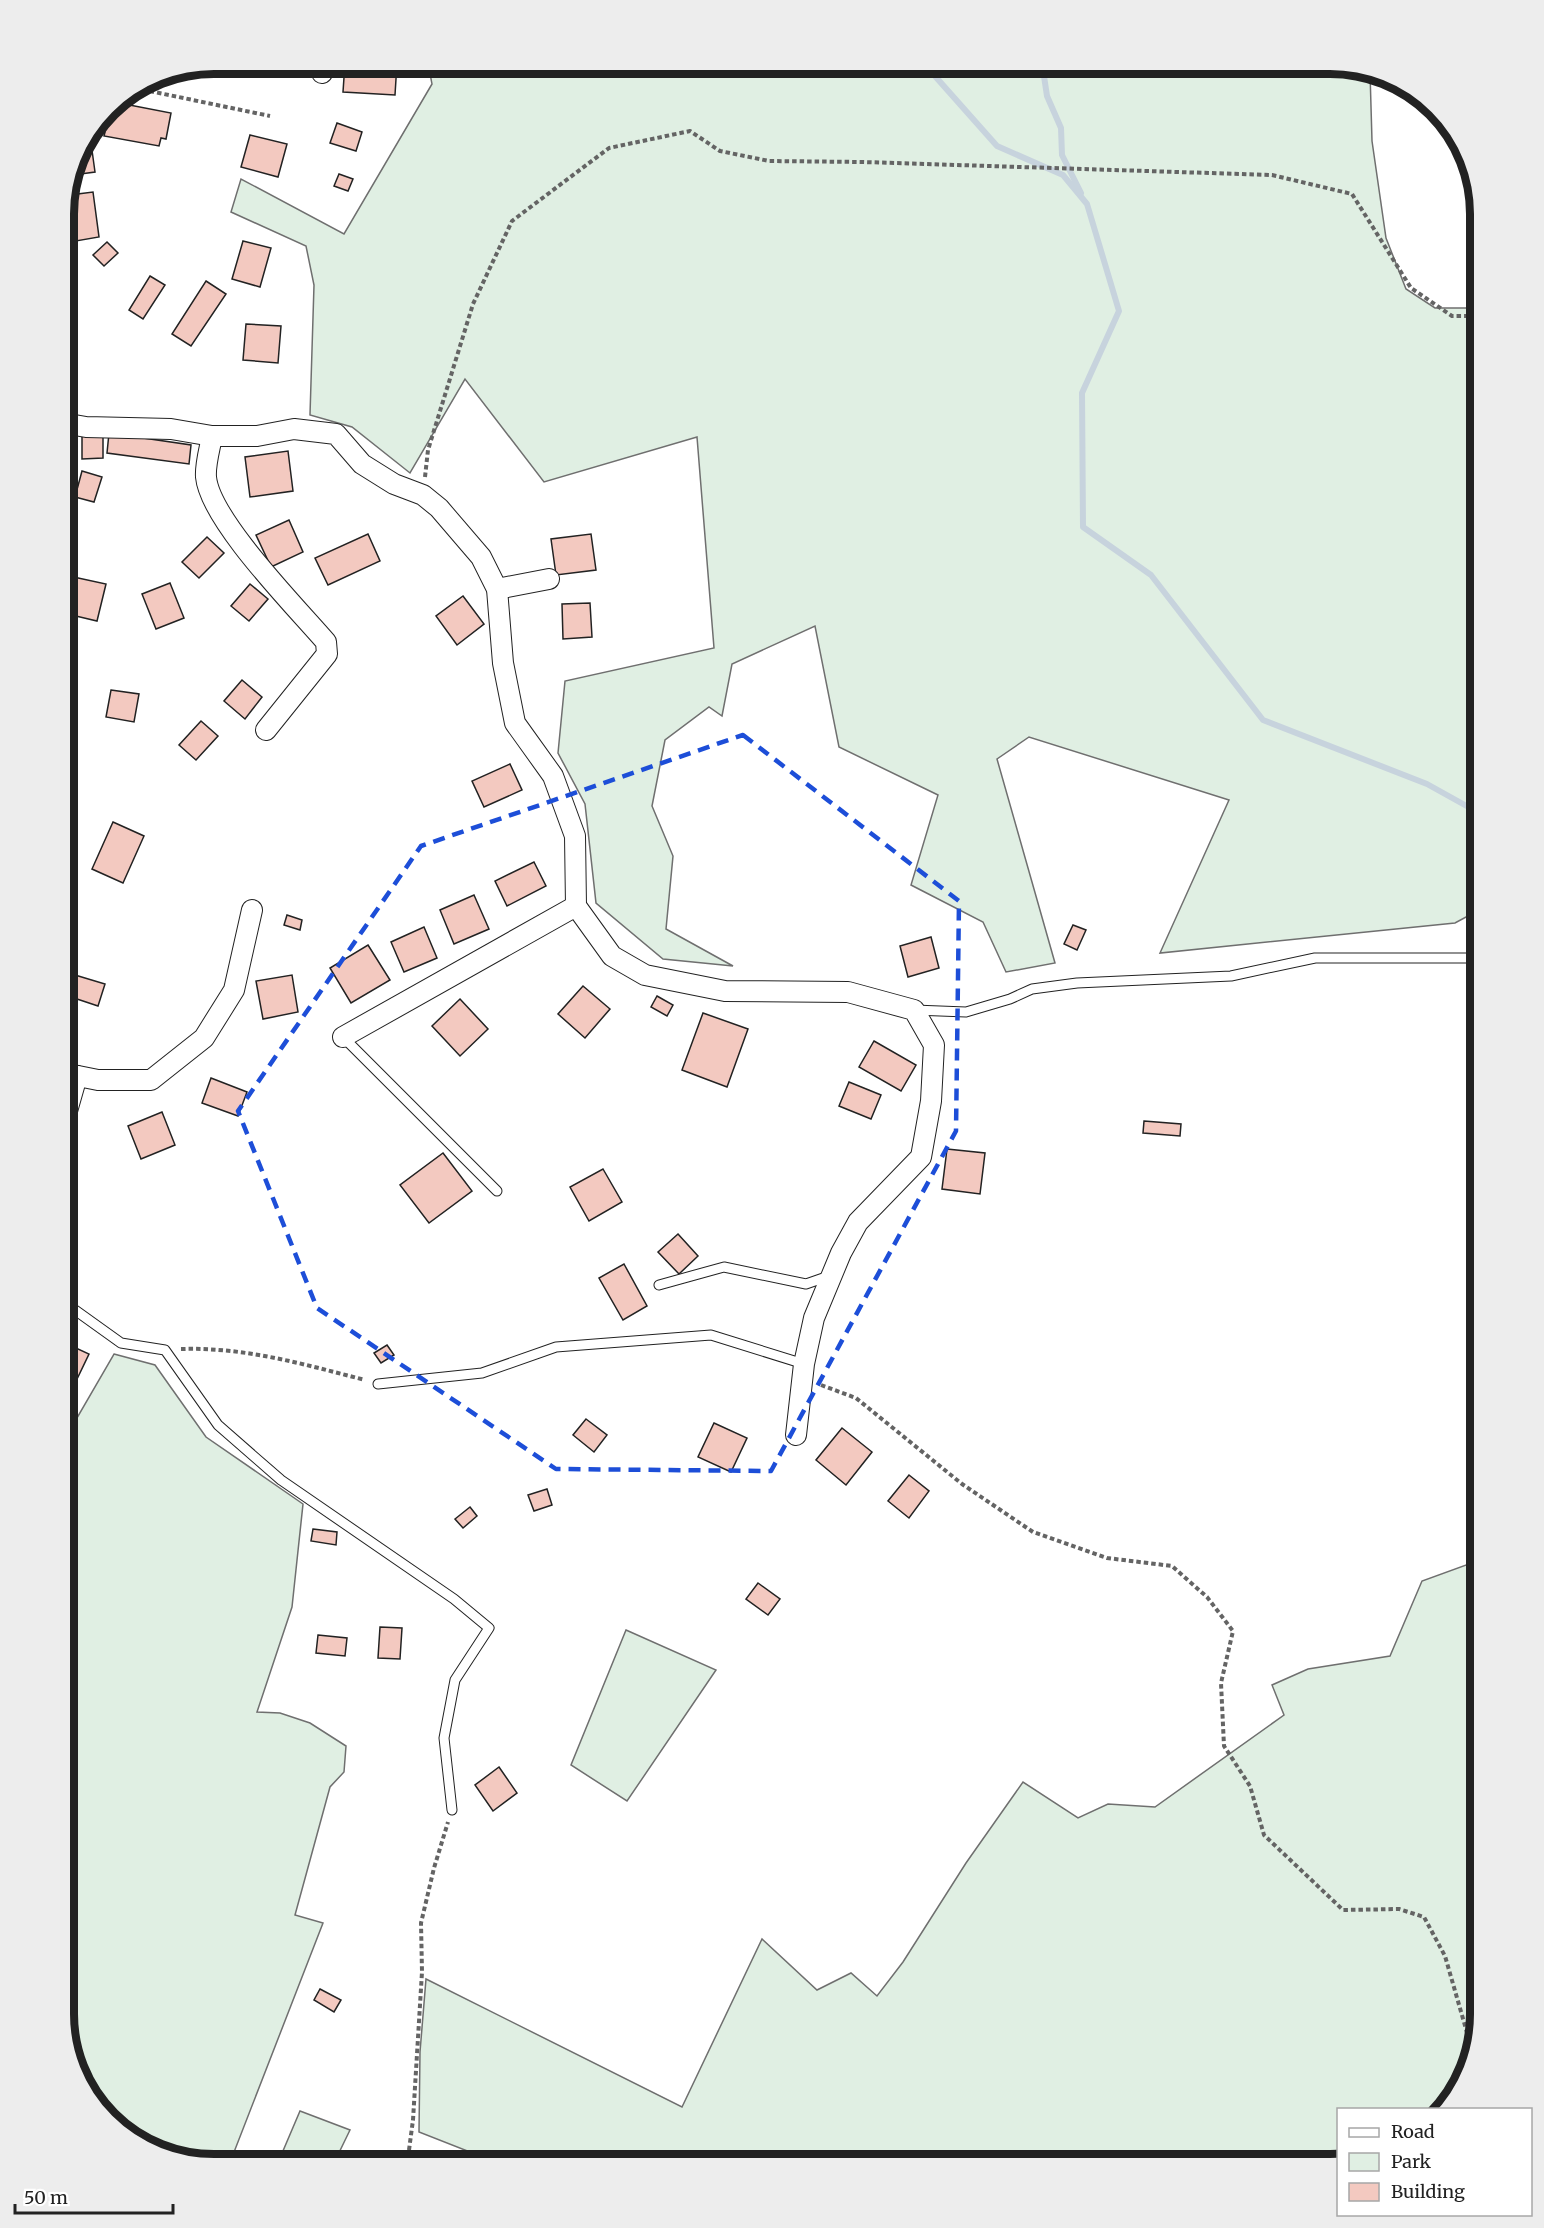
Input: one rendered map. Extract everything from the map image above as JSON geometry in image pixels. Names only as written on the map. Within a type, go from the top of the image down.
[{"type":"street","points":[[74,425],[171,429],[212,436],[257,436],[294,429],[336,434],[362,464],[394,484],[423,495],[439,508],[481,557],[497,589],[503,663],[515,723],[553,776],[575,836],[576,906],[612,956],[645,975],[725,992],[848,992],[914,1010],[934,1045],[931,1101],[921,1157],[858,1222],[841,1253],[814,1318],[803,1371],[796,1434]]},
{"type":"street","points":[[212,436],[206,477],[219,511],[246,549],[327,642],[327,654],[266,730]]},
{"type":"street","points":[[497,589],[549,579]]},
{"type":"street","points":[[343,1037],[576,906]]},
{"type":"street","points":[[74,1076],[98,1080],[151,1080],[204,1038],[234,990],[252,910]]},
{"type":"lane","points":[[914,1010],[966,1012],[1010,999],[1032,989],[1077,983],[1231,976],[1314,958],[1470,958]]},
{"type":"lane","points":[[343,1037],[497,1191]]},
{"type":"lane","points":[[659,1285],[724,1267],[806,1284],[831,1276]]},
{"type":"lane","points":[[74,1309],[121,1343],[165,1350],[218,1425],[280,1480],[453,1599],[489,1628],[456,1680],[453,1692],[444,1738],[452,1810]]},
{"type":"lane","points":[[378,1384],[482,1373],[556,1347],[711,1335],[803,1371]]},
{"type":"path","points":[[147,90],[270,116]]},
{"type":"path","points":[[423,495],[428,450],[473,304],[512,221],[609,148],[690,131],[720,151],[769,161],[886,162],[1272,175],[1352,194],[1410,288],[1452,316],[1470,316]]},
{"type":"path","points":[[165,1350],[214,1348],[295,1361],[378,1384]]},
{"type":"path","points":[[803,1371],[856,1398],[962,1484],[1034,1532],[1107,1558],[1172,1566],[1207,1597],[1233,1631],[1221,1683],[1224,1746],[1250,1786],[1264,1835],[1343,1910],[1399,1909],[1424,1917],[1445,1956],[1468,2037]]},
{"type":"path","points":[[408,2154],[413,2120],[422,1972],[422,1923],[434,1868],[452,1810]]},
{"type":"highlighted area","points":[[743,735],[959,901],[956,1131],[771,1471],[556,1469],[317,1308],[238,1111],[421,846]]},
{"type":"green space","points":[[430,74],[1340,74],[1370,79],[1372,141],[1386,238],[1406,289],[1435,308],[1470,308],[1470,915],[1455,923],[1160,953],[1229,800],[1029,737],[997,759],[1055,963],[1006,972],[983,922],[911,885],[938,795],[839,747],[815,626],[732,664],[722,716],[709,707],[665,740],[652,806],[673,856],[666,929],[733,966],[663,959],[596,903],[585,804],[558,753],[565,681],[714,648],[697,437],[544,482],[465,379],[410,473],[352,427],[310,415],[314,285],[306,246],[231,212],[241,179],[344,234],[432,84]]},
{"type":"green space","points":[[114,1354],[155,1365],[206,1437],[303,1504],[292,1607],[257,1712],[280,1713],[310,1723],[346,1746],[344,1772],[330,1787],[295,1915],[323,1923],[233,2154],[186,2152],[151,2140],[136,2131],[108,2107],[97,2092],[78,2051],[74,2015],[74,1423]]},
{"type":"green space","points":[[1466,1565],[1470,1568],[1469,2033],[1460,2068],[1452,2085],[1435,2108],[1337,2108],[1337,2154],[1331,2154],[475,2154],[419,2132],[420,2052],[426,1979],[682,2107],[762,1939],[817,1990],[851,1973],[877,1996],[903,1962],[966,1863],[1023,1782],[1078,1818],[1108,1804],[1155,1807],[1284,1715],[1272,1685],[1308,1669],[1390,1656],[1422,1581]]},
{"type":"green space","points":[[626,1630],[716,1670],[627,1801],[571,1765]]},
{"type":"green space","points":[[300,2111],[350,2130],[338,2154],[282,2154]]},
{"type":"building","points":[[344,74],[396,74],[395,95],[343,92]]},
{"type":"building","points":[[126,104],[171,113],[166,139],[161,138],[159,146],[104,136],[105,132],[100,131],[114,114]]},
{"type":"building","points":[[337,123],[362,132],[356,151],[330,143]]},
{"type":"building","points":[[250,135],[287,144],[278,177],[241,167]]},
{"type":"building","points":[[91,145],[95,172],[79,174]]},
{"type":"building","points":[[339,174],[353,179],[348,191],[334,186]]},
{"type":"building","points":[[93,192],[99,237],[76,241],[75,194]]},
{"type":"building","points":[[243,241],[271,248],[260,287],[232,279]]},
{"type":"building","points":[[107,242],[118,253],[104,266],[93,255]]},
{"type":"building","points":[[150,276],[165,285],[143,319],[129,310]]},
{"type":"building","points":[[206,281],[226,294],[191,346],[172,334]]},
{"type":"building","points":[[246,324],[281,326],[278,363],[243,360]]},
{"type":"building","points":[[109,433],[191,445],[189,464],[107,453]]},
{"type":"building","points":[[82,436],[103,436],[103,458],[82,459]]},
{"type":"building","points":[[288,451],[293,491],[250,497],[245,457]]},
{"type":"building","points":[[82,471],[102,477],[94,502],[75,497]]},
{"type":"building","points":[[289,520],[303,552],[271,567],[256,535]]},
{"type":"building","points":[[368,534],[380,561],[328,585],[315,558]]},
{"type":"building","points":[[591,534],[596,570],[556,575],[551,539]]},
{"type":"building","points":[[207,537],[224,553],[199,578],[182,562]]},
{"type":"building","points":[[74,577],[106,584],[97,621],[74,616]]},
{"type":"building","points":[[170,583],[184,618],[156,629],[142,594]]},
{"type":"building","points":[[250,584],[268,599],[249,621],[231,606]]},
{"type":"building","points":[[463,596],[484,624],[457,645],[436,616]]},
{"type":"building","points":[[590,603],[592,637],[563,639],[562,604]]},
{"type":"building","points":[[242,680],[262,697],[245,719],[224,701]]},
{"type":"building","points":[[111,690],[139,694],[134,722],[106,717]]},
{"type":"building","points":[[201,721],[218,736],[196,760],[179,745]]},
{"type":"building","points":[[510,764],[522,790],[484,807],[472,781]]},
{"type":"building","points":[[113,822],[144,836],[123,883],[92,869]]},
{"type":"building","points":[[534,862],[546,886],[507,906],[495,881]]},
{"type":"building","points":[[474,895],[489,929],[454,944],[440,910]]},
{"type":"building","points":[[287,915],[302,920],[300,930],[284,925]]},
{"type":"building","points":[[1073,925],[1086,930],[1077,950],[1064,944]]},
{"type":"building","points":[[424,927],[437,958],[404,972],[391,942]]},
{"type":"building","points":[[931,937],[939,968],[908,977],[900,946]]},
{"type":"building","points":[[368,945],[390,980],[351,1003],[330,968]]},
{"type":"building","points":[[75,975],[105,984],[98,1006],[74,998]]},
{"type":"building","points":[[292,975],[298,1012],[263,1019],[256,981]]},
{"type":"building","points":[[583,986],[610,1009],[585,1038],[558,1014]]},
{"type":"building","points":[[657,996],[673,1005],[667,1016],[651,1007]]},
{"type":"building","points":[[460,999],[488,1029],[460,1056],[432,1026]]},
{"type":"building","points":[[703,1013],[748,1029],[727,1087],[682,1070]]},
{"type":"building","points":[[874,1041],[916,1065],[901,1091],[859,1067]]},
{"type":"building","points":[[211,1078],[247,1092],[238,1116],[202,1103]]},
{"type":"building","points":[[849,1082],[881,1095],[871,1119],[839,1106]]},
{"type":"building","points":[[162,1112],[175,1145],[141,1159],[128,1126]]},
{"type":"building","points":[[1144,1121],[1181,1124],[1180,1136],[1143,1133]]},
{"type":"building","points":[[947,1149],[985,1153],[980,1194],[942,1189]]},
{"type":"building","points":[[443,1153],[472,1191],[429,1223],[400,1185]]},
{"type":"building","points":[[603,1169],[622,1202],[589,1221],[570,1187]]},
{"type":"building","points":[[678,1234],[698,1256],[679,1274],[658,1252]]},
{"type":"building","points":[[624,1264],[647,1306],[623,1320],[599,1278]]},
{"type":"building","points":[[387,1345],[394,1355],[381,1363],[374,1353]]},
{"type":"building","points":[[74,1347],[89,1354],[74,1385]]},
{"type":"building","points":[[586,1419],[607,1435],[594,1452],[573,1435]]},
{"type":"building","points":[[714,1423],[747,1438],[731,1472],[698,1457]]},
{"type":"building","points":[[842,1428],[872,1452],[846,1485],[816,1460]]},
{"type":"building","points":[[909,1475],[929,1491],[909,1518],[888,1501]]},
{"type":"building","points":[[547,1489],[552,1505],[534,1511],[528,1495]]},
{"type":"building","points":[[470,1507],[477,1516],[463,1528],[455,1519]]},
{"type":"building","points":[[313,1529],[337,1532],[336,1545],[311,1541]]},
{"type":"building","points":[[758,1583],[780,1599],[768,1615],[746,1599]]},
{"type":"building","points":[[380,1627],[402,1628],[400,1659],[378,1658]]},
{"type":"building","points":[[318,1635],[347,1638],[345,1656],[316,1653]]},
{"type":"building","points":[[499,1767],[517,1793],[493,1811],[475,1785]]},
{"type":"building","points":[[320,1989],[341,2000],[334,2012],[314,2000]]},
{"type":"waterway","points":[[933,74],[997,146],[1063,175],[1087,204],[1119,311],[1082,393],[1083,527],[1151,575],[1263,720],[1427,784],[1470,808]]},
{"type":"waterway","points":[[1044,74],[1047,96],[1061,128],[1062,155],[1081,193]]}]
